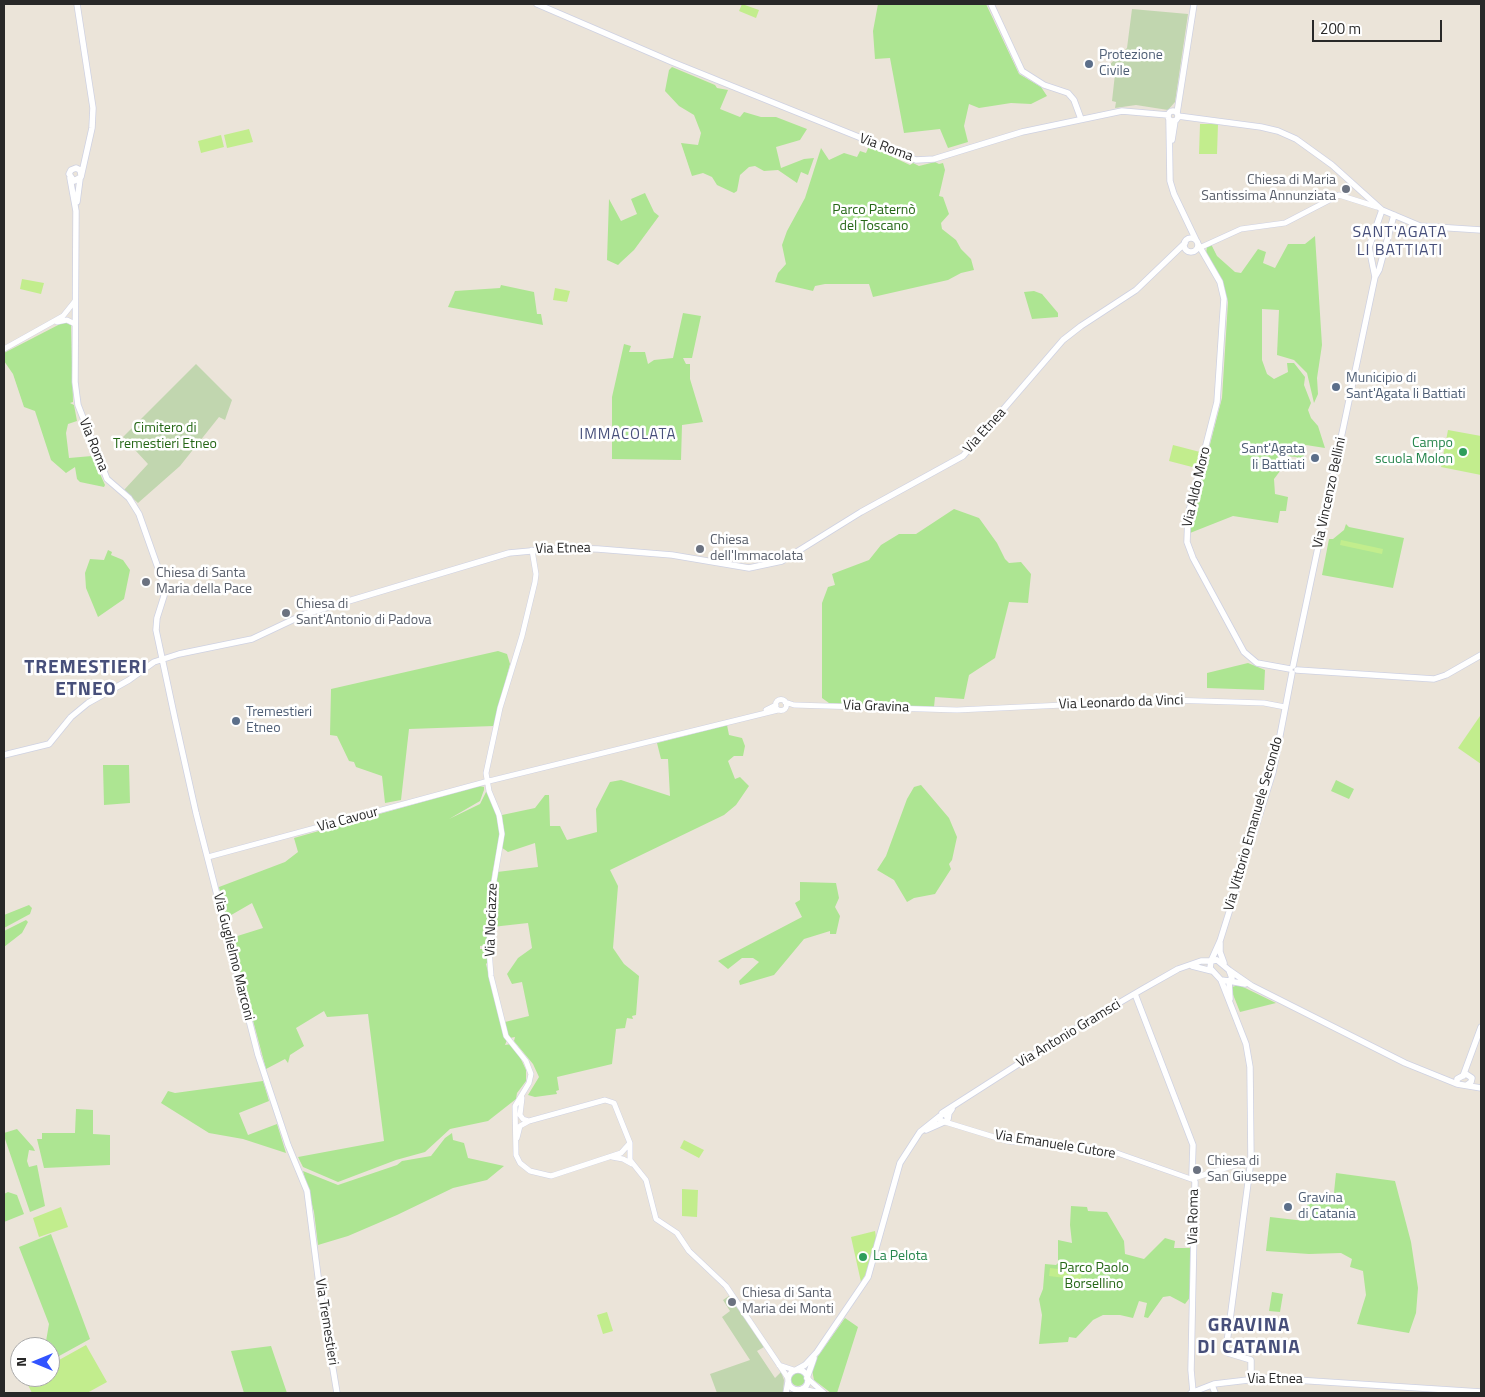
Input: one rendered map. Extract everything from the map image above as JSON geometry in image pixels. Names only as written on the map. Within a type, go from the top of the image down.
[{"type":"main road","points":[[76,211],[93,118],[92,95],[77,4]]},
{"type":"main road","name":"Via Roma","points":[[537,4],[672,62],[916,160],[934,158],[1022,132],[1130,110],[1278,131],[1296,139],[1350,180],[1380,208]]},
{"type":"main road","points":[[991,4],[1022,71],[1044,85],[1068,93],[1074,100],[1082,119]]},
{"type":"main road","points":[[1194,4],[1180,98],[1173,116],[1170,182],[1189,225],[1195,247]]},
{"type":"main road","points":[[76,211],[70,172],[82,163],[88,146]]},
{"type":"main road","points":[[76,168],[80,170],[81,177]]},
{"type":"main road","points":[[70,178],[76,181],[81,177]]},
{"type":"main road","points":[[1375,277],[1369,247],[1380,208],[1420,226],[1481,230]]},
{"type":"main road","name":"Via Roma","points":[[76,211],[75,382],[80,413],[107,479],[129,498],[139,514],[163,582],[164,596],[156,622],[163,660]]},
{"type":"main road","points":[[1375,277],[1380,267],[1394,215]]},
{"type":"main road","points":[[1186,241],[1189,225]]},
{"type":"main road","points":[[1186,241],[1195,247],[1208,262]]},
{"type":"main road","points":[[1186,241],[1195,247]]},
{"type":"main road","name":"Via Etnea","points":[[4,755],[49,744],[71,717],[88,703],[130,680],[154,662],[179,654],[252,639],[305,614],[509,553],[563,548],[654,553],[749,568],[782,561],[861,512],[963,456],[1063,340],[1136,290],[1186,241]]},
{"type":"main road","points":[[1169,259],[1195,247]]},
{"type":"main road","name":"Via Aldo Moro","points":[[1195,247],[1204,255],[1220,282],[1224,299],[1218,389],[1188,515],[1188,542],[1197,565],[1247,656],[1262,665],[1293,670],[1434,679],[1446,675],[1481,655]]},
{"type":"main road","points":[[1373,266],[1380,267]]},
{"type":"main road","name":"Via Vincenzo Bellini","points":[[1285,706],[1375,277]]},
{"type":"main road","name":"Via Guglielmo Marconi","points":[[163,660],[193,799],[258,1054],[288,1145],[307,1191],[316,1250]]},
{"type":"main road","name":"Via Vittorio Emanuele Secondo","points":[[1210,959],[1220,941],[1274,766],[1285,706]]},
{"type":"main road","name":"Via Vittorio Emanuele Secondo","points":[[1220,941],[1220,952],[1225,964]]},
{"type":"main road","points":[[1230,1000],[1230,981],[1232,978],[1229,970],[1225,964],[1218,960],[1210,959],[1209,965],[1221,980],[1230,1000],[1250,1057],[1251,1160],[1226,1350],[1228,1353],[1251,1360],[1251,1379]]},
{"type":"main road","name":"Via Antonio Gramsci","points":[[916,1137],[925,1126],[941,1114],[952,1109],[1056,1040],[1178,969],[1210,959]]},
{"type":"main road","points":[[1190,966],[1212,971]]},
{"type":"main road","points":[[1229,970],[1252,986],[1401,1061],[1440,1078],[1459,1079],[1467,1085],[1481,1086]]},
{"type":"main road","points":[[1221,980],[1252,986]]},
{"type":"main road","name":"Via Roma","points":[[1135,994],[1192,1141],[1194,1178],[1192,1393]]},
{"type":"main road","points":[[1459,1079],[1472,1054],[1481,1028]]},
{"type":"main road","points":[[1467,1085],[1471,1082],[1472,1077],[1472,1054]]},
{"type":"main road","points":[[1459,1079],[1466,1074],[1481,1086]]},
{"type":"main road","points":[[786,1393],[788,1380],[795,1370],[805,1366],[817,1352],[871,1270],[896,1174],[905,1153],[916,1137],[931,1126],[946,1120],[952,1109]]},
{"type":"main road","points":[[941,1114],[940,1120],[946,1120]]},
{"type":"main road","name":"Via Tremestieri","points":[[316,1250],[337,1393]]},
{"type":"main road","points":[[788,1380],[792,1388],[799,1391],[806,1384],[817,1352]]},
{"type":"main road","points":[[795,1370],[803,1372],[809,1377]]},
{"type":"main road","name":"Via Etnea","points":[[1192,1393],[1212,1385],[1251,1379],[1283,1378],[1481,1392]]},
{"type":"main road","points":[[1212,1385],[1215,1393]]},
{"type":"street","points":[[1195,247],[1241,229],[1285,223],[1339,194],[1380,208]]},
{"type":"street","points":[[1204,255],[1205,243]]},
{"type":"street","points":[[48,326],[67,312],[75,301]]},
{"type":"street","points":[[67,312],[75,318]]},
{"type":"street","points":[[4,349],[48,326],[62,320],[75,318]]},
{"type":"street","name":"Via Nociazze","points":[[532,550],[536,574],[522,636],[500,708],[488,756],[487,782],[499,815],[502,834],[492,893],[491,976],[506,1036],[519,1050],[531,1070],[531,1079],[515,1110],[516,1155],[520,1162],[530,1171],[546,1176],[624,1151],[629,1140]]},
{"type":"street","points":[[779,700],[786,705],[782,711],[777,707],[779,700]]},
{"type":"street","name":"Via Leonardo da Vinci","points":[[957,710],[1170,700],[1264,703],[1285,706]]},
{"type":"street","name":"Via Gravina","points":[[786,705],[957,710]]},
{"type":"street","name":"Via Cavour","points":[[208,857],[487,782],[490,779],[511,776],[710,726],[777,707]]},
{"type":"street","points":[[522,1095],[520,1115],[529,1120]]},
{"type":"street","points":[[516,1143],[520,1126],[529,1120],[605,1100],[614,1103],[621,1119],[629,1140],[632,1165]]},
{"type":"street","name":"Via Emanuele Cutore","points":[[946,1120],[1007,1141],[1117,1153],[1194,1178]]},
{"type":"street","points":[[610,1157],[623,1158],[646,1180],[656,1218],[677,1233],[689,1251],[726,1286],[788,1380]]},
{"type":"street","points":[[1194,1178],[1251,1160]]},
{"type":"street","points":[[779,1365],[795,1370]]},
{"type":"street","points":[[809,1377],[823,1393]]},
{"type":"street","points":[[799,1391],[823,1393]]},
{"type":"green space","points":[[742,4],[759,10],[756,18],[739,11]]},
{"type":"green space","points":[[878,4],[986,4],[1019,74],[1041,87],[1047,96],[1031,104],[1011,103],[979,108],[969,104],[964,126],[968,142],[948,148],[940,129],[904,133],[890,58],[875,59],[873,31]]},
{"type":"green space","points":[[1132,9],[1188,14],[1175,102],[1168,110],[1136,105],[1115,108],[1116,102],[1112,101],[1115,74],[1108,66],[1127,48]]},
{"type":"green space","points":[[672,67],[715,85],[717,88],[728,90],[720,109],[740,117],[744,112],[761,117],[776,117],[807,129],[800,140],[776,147],[781,168],[804,159],[814,158],[808,175],[801,172],[797,183],[778,170],[764,171],[755,166],[749,167],[740,175],[737,191],[734,193],[717,185],[712,177],[703,173],[692,176],[681,143],[698,145],[701,133],[694,115],[679,106],[665,91],[669,70]]},
{"type":"green space","points":[[1200,124],[1218,124],[1217,154],[1199,154]]},
{"type":"green space","points":[[249,129],[253,142],[227,148],[224,135]]},
{"type":"green space","points":[[221,135],[224,147],[201,153],[198,141]]},
{"type":"green space","name":"Parco Paternò del Toscano","points":[[869,146],[910,165],[913,163],[919,166],[935,162],[943,163],[945,170],[939,196],[943,197],[949,214],[941,223],[942,229],[956,240],[961,249],[971,259],[974,270],[961,273],[948,280],[873,297],[869,284],[825,284],[815,286],[813,291],[775,282],[778,273],[786,264],[782,245],[787,231],[805,198],[821,148],[829,160],[844,153],[857,157],[860,151],[866,153]]},
{"type":"green space","points":[[645,193],[654,212],[659,216],[634,250],[618,265],[607,260],[609,199],[621,221],[637,214],[631,199]]},
{"type":"green space","points":[[1315,236],[1322,345],[1317,378],[1318,394],[1314,403],[1307,373],[1294,360],[1277,355],[1279,310],[1262,309],[1262,360],[1267,374],[1274,379],[1288,372],[1287,363],[1294,363],[1305,377],[1304,385],[1311,403],[1308,410],[1311,418],[1318,426],[1325,448],[1306,445],[1302,465],[1296,464],[1297,457],[1284,456],[1279,461],[1278,463],[1283,467],[1274,479],[1275,494],[1288,497],[1286,511],[1280,511],[1278,523],[1233,516],[1190,533],[1191,518],[1222,398],[1228,302],[1222,279],[1206,254],[1207,246],[1211,244],[1217,256],[1235,272],[1241,273],[1258,249],[1266,252],[1263,263],[1275,268],[1288,244],[1305,244]]},
{"type":"green space","points":[[22,279],[44,283],[41,294],[20,289]]},
{"type":"green space","points":[[501,285],[534,292],[537,314],[541,314],[543,325],[448,307],[455,291],[500,288]]},
{"type":"green space","points":[[555,288],[570,291],[567,302],[553,300]]},
{"type":"green space","points":[[1034,291],[1042,294],[1058,313],[1058,317],[1032,319],[1024,292]]},
{"type":"green space","points":[[683,313],[701,316],[692,358],[683,358],[686,364],[690,364],[690,379],[703,422],[682,425],[681,460],[612,459],[612,397],[624,344],[631,346],[629,352],[645,352],[648,364],[654,360],[673,358]]},
{"type":"green space","points":[[64,322],[71,325],[73,402],[70,403],[74,405],[77,421],[68,424],[66,433],[69,458],[92,456],[105,485],[104,487],[80,482],[77,479],[75,467],[66,473],[51,460],[35,411],[24,407],[13,374],[4,361],[4,353]]},
{"type":"green space","name":"Cimitero di Tremestieri Etneo","points":[[196,364],[232,400],[225,420],[219,417],[180,466],[138,503],[124,490],[148,464],[123,437]]},
{"type":"green space","name":"Campo scuola Molon","points":[[1448,430],[1481,436],[1481,475],[1441,467]]},
{"type":"green space","points":[[1173,445],[1200,452],[1196,468],[1169,461]]},
{"type":"green space","points":[[954,509],[979,518],[997,543],[1005,559],[1009,563],[1021,562],[1031,574],[1028,603],[1009,602],[995,658],[969,675],[964,699],[935,697],[934,707],[829,703],[822,698],[822,603],[828,587],[835,585],[832,574],[869,560],[881,545],[899,534],[916,534]]},
{"type":"green space","points":[[1346,524],[1349,527],[1404,538],[1393,588],[1322,575],[1329,539],[1333,539],[1344,530]]},
{"type":"green space","points":[[1341,540],[1383,549],[1382,554],[1340,545]]},
{"type":"green space","points":[[108,550],[112,552],[111,555],[123,560],[130,570],[124,599],[98,617],[86,588],[85,573],[90,559],[104,560]]},
{"type":"green space","points":[[498,651],[507,654],[510,664],[494,726],[409,729],[401,800],[385,803],[382,776],[356,767],[354,762],[349,761],[337,736],[330,735],[331,689]]},
{"type":"green space","points":[[1248,663],[1265,670],[1264,690],[1207,688],[1207,673]]},
{"type":"green space","points":[[1481,717],[1481,764],[1458,748]]},
{"type":"green space","points":[[727,725],[729,735],[742,738],[745,746],[743,756],[734,756],[728,761],[735,779],[740,777],[749,786],[736,805],[724,815],[610,870],[618,886],[613,948],[624,964],[639,976],[636,1015],[632,1016],[633,1019],[627,1018],[625,1028],[616,1029],[612,1064],[557,1077],[559,1090],[556,1091],[557,1094],[535,1097],[528,1095],[539,1077],[533,1064],[514,1041],[515,1037],[510,1038],[508,1035],[505,1022],[529,1016],[522,982],[512,984],[507,974],[518,958],[532,948],[528,923],[492,927],[495,892],[498,891],[495,887],[497,872],[538,867],[535,843],[508,852],[501,847],[504,832],[502,815],[535,808],[545,795],[549,795],[550,826],[560,826],[567,840],[597,832],[596,809],[610,782],[621,780],[670,796],[668,759],[661,759],[657,743]]},
{"type":"green space","points":[[103,765],[129,765],[130,803],[104,805]]},
{"type":"green space","points":[[1336,780],[1354,789],[1349,799],[1331,791]]},
{"type":"green space","points":[[921,785],[949,818],[957,837],[952,860],[949,864],[951,869],[935,894],[914,898],[907,902],[894,880],[877,870],[886,856],[907,799],[914,787]]},
{"type":"green space","points":[[479,786],[484,787],[480,801],[449,819],[480,804],[487,790],[497,814],[500,835],[492,875],[488,945],[480,946],[480,949],[488,949],[488,962],[486,964],[503,1032],[507,1040],[505,1045],[511,1044],[520,1057],[526,1070],[526,1081],[517,1093],[516,1099],[488,1121],[450,1129],[425,1152],[396,1160],[338,1182],[303,1167],[298,1157],[384,1141],[368,1014],[327,1017],[324,1011],[296,1028],[304,1046],[290,1055],[288,1063],[285,1059],[266,1069],[231,938],[263,928],[252,903],[226,918],[219,887],[285,862],[298,852],[294,838]]},
{"type":"green space","points":[[800,882],[836,883],[839,898],[835,907],[840,916],[836,934],[830,934],[830,931],[804,939],[774,975],[740,985],[739,981],[759,962],[753,958],[742,958],[728,969],[718,961],[802,917],[795,903],[800,900]]},
{"type":"green space","points":[[29,905],[32,908],[30,914],[4,928],[4,915]]},
{"type":"green space","points":[[26,920],[28,922],[22,933],[4,947],[4,931]]},
{"type":"green space","points":[[1239,985],[1276,1003],[1240,1012],[1232,992],[1232,987]]},
{"type":"green space","points":[[263,1081],[269,1101],[239,1113],[248,1135],[277,1124],[286,1153],[243,1139],[209,1133],[161,1103],[168,1091],[175,1093]]},
{"type":"green space","points":[[76,1109],[93,1110],[93,1134],[110,1135],[110,1165],[44,1168],[37,1139],[42,1139],[42,1133],[75,1133]]},
{"type":"green space","points":[[17,1129],[35,1151],[29,1150],[27,1161],[29,1167],[37,1165],[45,1206],[30,1212],[4,1136],[4,1133]]},
{"type":"green space","points":[[452,1133],[453,1140],[464,1143],[468,1158],[504,1166],[487,1180],[453,1188],[348,1236],[318,1245],[314,1212],[303,1171],[338,1185],[397,1165],[402,1161],[431,1156],[445,1138]]},
{"type":"green space","points":[[684,1140],[704,1150],[699,1158],[680,1148]]},
{"type":"green space","points":[[1336,1173],[1395,1181],[1411,1242],[1418,1288],[1416,1313],[1409,1333],[1357,1324],[1366,1295],[1363,1271],[1350,1267],[1352,1259],[1341,1253],[1309,1254],[1266,1251],[1270,1217],[1305,1221],[1308,1198],[1333,1202]]},
{"type":"green space","points":[[682,1189],[698,1190],[697,1217],[682,1216]]},
{"type":"green space","points":[[8,1192],[17,1195],[24,1214],[4,1222],[4,1194]]},
{"type":"green space","name":"Parco Paolo Borsellino","points":[[1071,1206],[1087,1207],[1088,1211],[1107,1212],[1124,1241],[1125,1254],[1144,1259],[1165,1238],[1175,1241],[1174,1248],[1192,1248],[1190,1256],[1192,1258],[1191,1296],[1185,1304],[1170,1296],[1163,1297],[1148,1318],[1144,1317],[1147,1303],[1139,1301],[1133,1318],[1120,1315],[1103,1315],[1093,1320],[1076,1338],[1069,1337],[1068,1342],[1039,1344],[1042,1315],[1039,1299],[1043,1289],[1045,1264],[1056,1265],[1058,1263],[1058,1240],[1072,1243],[1070,1225]]},
{"type":"green space","points":[[61,1207],[68,1227],[39,1237],[33,1218]]},
{"type":"green space","name":"La Pelota","points":[[875,1231],[876,1238],[867,1272],[861,1282],[851,1237]]},
{"type":"green space","points":[[51,1234],[90,1339],[60,1356],[60,1337],[47,1337],[49,1324],[19,1247]]},
{"type":"green space","points":[[1058,1265],[1082,1269],[1081,1280],[1049,1276],[1050,1268],[1058,1269]]},
{"type":"green space","points":[[1272,1292],[1283,1294],[1280,1312],[1269,1311]]},
{"type":"green space","points":[[729,1296],[764,1347],[757,1351],[775,1378],[781,1372],[784,1380],[783,1393],[717,1393],[710,1374],[750,1360],[722,1317],[730,1311],[723,1300]]},
{"type":"green space","points":[[607,1312],[613,1331],[603,1334],[597,1315]]},
{"type":"green space","points":[[845,1318],[858,1327],[837,1393],[831,1393],[814,1380],[812,1370],[816,1359]]},
{"type":"green space","points":[[86,1345],[107,1382],[87,1393],[32,1393],[29,1387],[60,1387],[60,1359]]},
{"type":"green space","points":[[271,1346],[287,1393],[244,1393],[231,1351]]},
{"type":"green space","points":[[795,1372],[801,1372],[805,1379],[801,1386],[795,1386],[791,1382],[791,1376]]},
{"type":"place","name":"Protezione Civile","points":[[1089,64]]},
{"type":"place","name":"Chiesa di Maria Santissima Annunziata","points":[[1346,189]]},
{"type":"place","name":"Municipio di Sant'Agata li Battiati","points":[[1336,387]]},
{"type":"place","name":"Campo scuola Molon","points":[[1463,452]]},
{"type":"place","name":"Sant'Agata li Battiati","points":[[1315,458]]},
{"type":"place","name":"Chiesa dell'Immacolata","points":[[700,549]]},
{"type":"place","name":"Chiesa di Santa Maria della Pace","points":[[146,582]]},
{"type":"place","name":"Chiesa di Sant'Antonio di Padova","points":[[286,613]]},
{"type":"place","name":"Tremestieri Etneo","points":[[236,721]]},
{"type":"place","name":"Chiesa di San Giuseppe","points":[[1197,1170]]},
{"type":"place","name":"Gravina di Catania","points":[[1288,1207]]},
{"type":"place","name":"La Pelota","points":[[863,1257]]},
{"type":"place","name":"Chiesa di Santa Maria dei Monti","points":[[732,1302]]},
{"type":"district","name":"SANT'AGATA LI BATTIATI","points":[[1400,242]]},
{"type":"district","name":"IMMACOLATA","points":[[628,435]]},
{"type":"district","name":"TREMESTIERI ETNEO","points":[[86,679]]},
{"type":"district","name":"GRAVINA DI CATANIA","points":[[1249,1337]]}]
